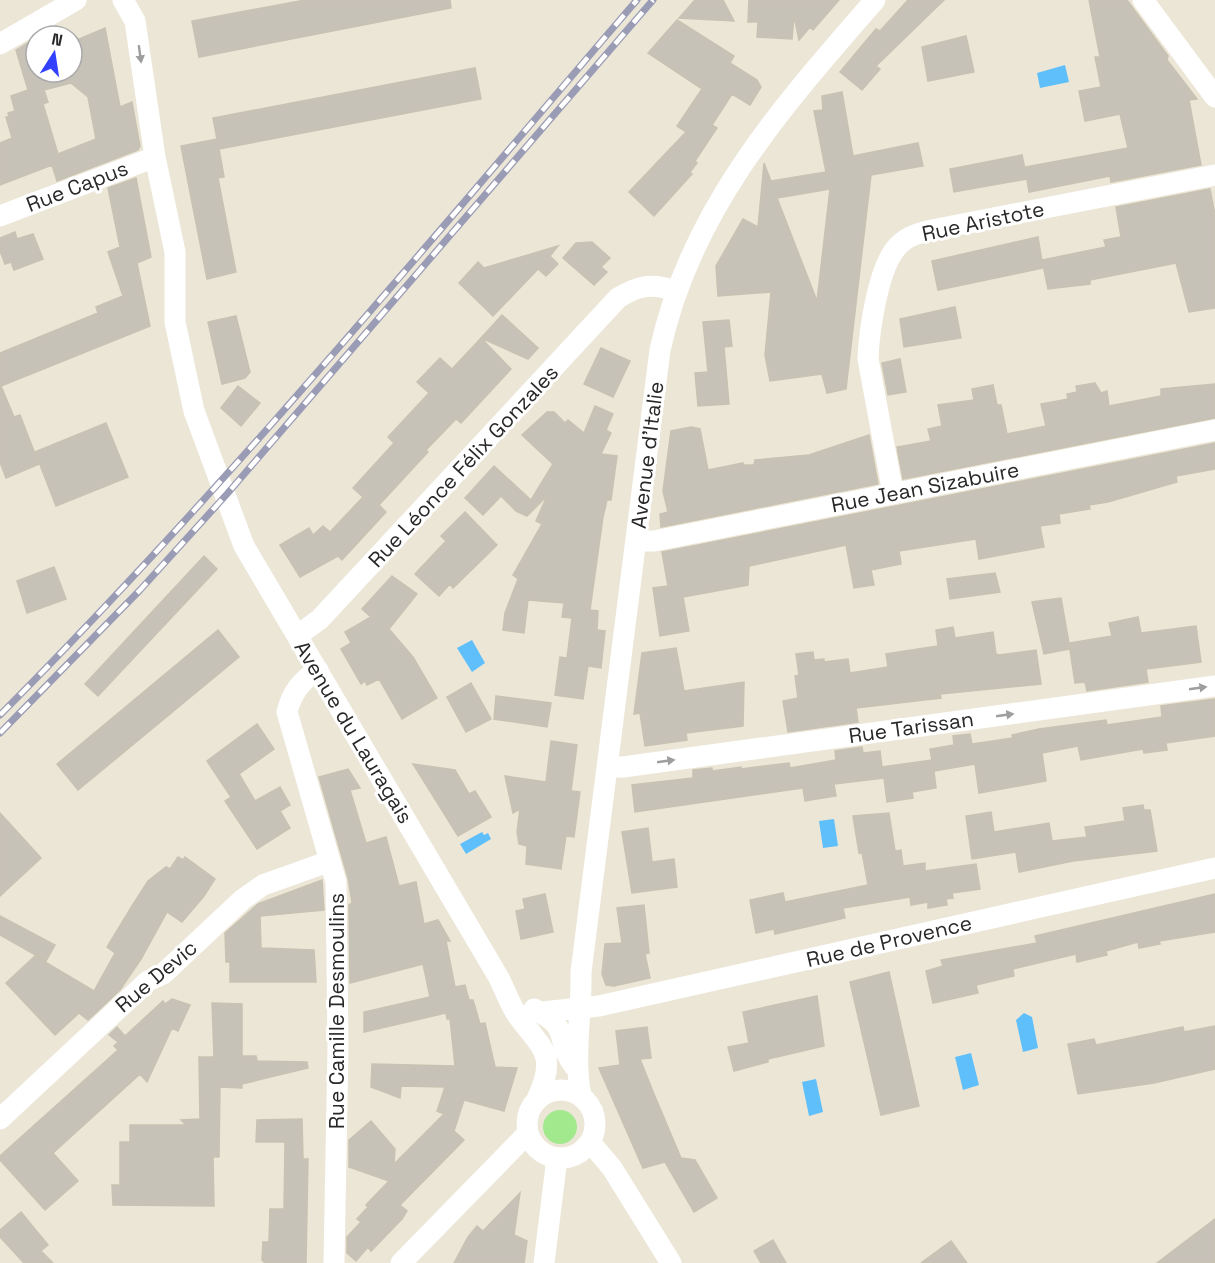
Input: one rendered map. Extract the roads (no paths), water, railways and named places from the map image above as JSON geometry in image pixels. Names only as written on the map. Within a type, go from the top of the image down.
[{"type":"street","points":[[0,44],[76,0]]},
{"type":"street","name":"Avenue du Lauragais","points":[[123,0],[135,21],[155,157],[175,252],[175,322],[194,411],[205,447],[222,480],[244,546],[499,978],[517,1015],[541,1043],[546,1054]]},
{"type":"street","name":"Avenue d'Italie","points":[[546,1054],[561,1013],[581,972],[660,350],[672,299],[703,228],[753,146],[875,0]]},
{"type":"street","points":[[1143,0],[1215,97]]},
{"type":"street","name":"Rue Capus","points":[[0,216],[155,157]]},
{"type":"street","name":"Rue Aristote","points":[[893,493],[868,359],[869,339],[883,278],[891,254],[899,244],[923,232],[1215,175]]},
{"type":"street","name":"Rue Léonce Félix Gonzales","points":[[297,636],[320,619],[605,311],[626,293],[672,299]]},
{"type":"street","name":"Rue Jean Sizabuire","points":[[636,541],[654,541],[1215,430]]},
{"type":"street","name":"Rue Camille Desmoulins","points":[[318,670],[306,678],[291,695],[287,712],[336,882],[338,1046],[334,1263]]},
{"type":"street","name":"Rue Tarissan","points":[[608,767],[623,767],[1215,686]]},
{"type":"street","name":"Rue Devic","points":[[0,1119],[148,981],[163,974],[243,899],[263,885],[330,861]]},
{"type":"street","name":"Rue de Provence","points":[[561,1013],[1215,868]]},
{"type":"street","name":"Avenue du Lauragais","points":[[499,978],[525,1004],[561,1013]]},
{"type":"street","name":"Avenue d'Italie","points":[[561,1013],[563,1050],[576,1068]]},
{"type":"street","name":"Avenue d'Italie","points":[[561,1013],[581,1096]]},
{"type":"street","points":[[537,1099],[554,1090],[563,1090],[581,1096],[593,1112],[595,1122],[590,1142],[576,1155],[557,1158],[538,1150],[528,1133],[528,1114],[544,1083],[546,1054]]},
{"type":"street","points":[[401,1263],[528,1133]]},
{"type":"street","points":[[590,1142],[612,1168],[670,1263]]},
{"type":"street","points":[[544,1263],[557,1158]]},
{"type":"water","points":[[1065,65],[1069,82],[1040,88],[1037,73]]},
{"type":"water","points":[[472,640],[485,663],[472,672],[457,648]]},
{"type":"water","points":[[834,819],[838,846],[823,848],[819,821]]},
{"type":"water","points":[[482,832],[484,835],[488,833],[491,839],[466,854],[460,844]]},
{"type":"water","points":[[1024,1013],[1032,1017],[1038,1048],[1023,1052],[1016,1020]]},
{"type":"water","points":[[971,1053],[979,1085],[963,1090],[955,1057]]},
{"type":"water","points":[[816,1079],[823,1112],[809,1116],[802,1082]]},
{"type":"railway","points":[[0,715],[165,542],[246,453],[637,0]]},
{"type":"railway","points":[[0,733],[140,590],[227,494],[653,0]]}]
